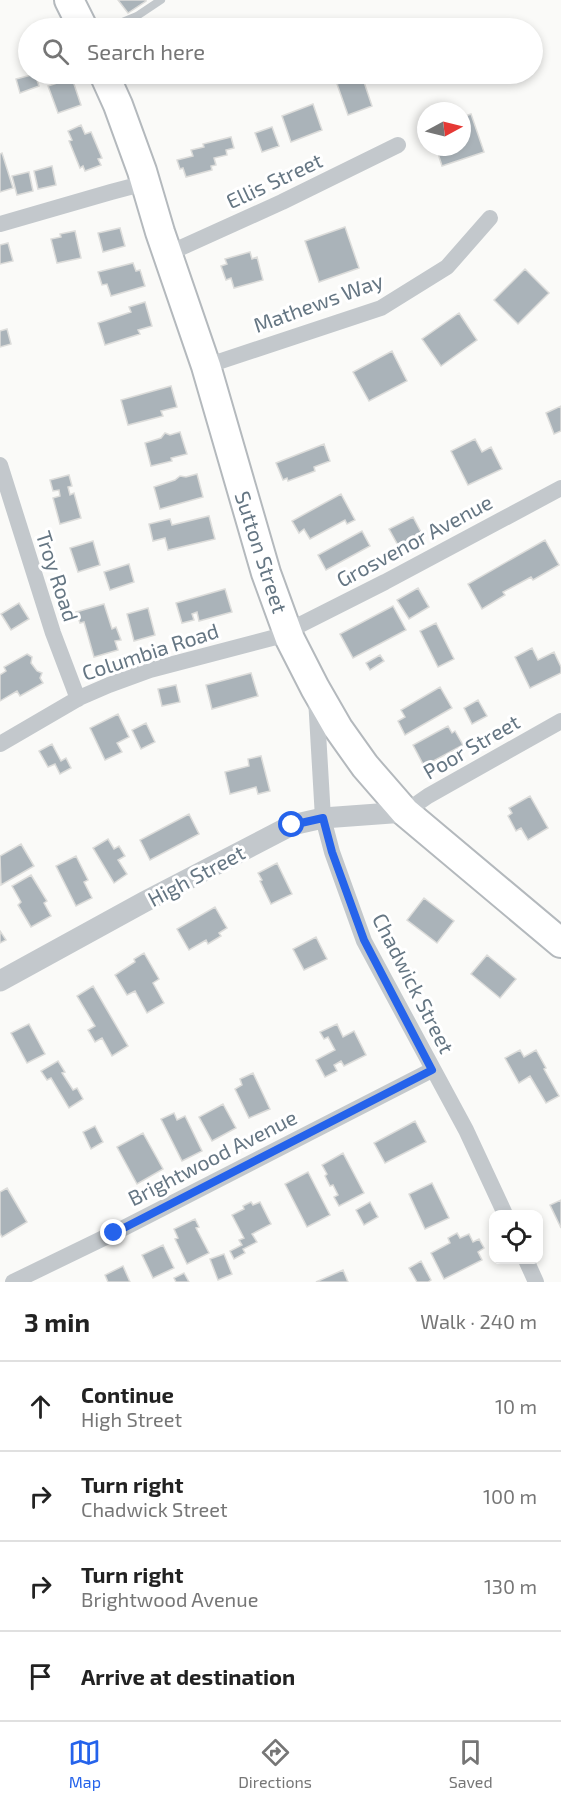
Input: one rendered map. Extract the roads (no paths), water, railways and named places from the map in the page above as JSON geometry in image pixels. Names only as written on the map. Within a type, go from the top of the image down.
[{"type":"highway","points":[[69,0],[78,18]]},
{"type":"highway","name":"Sutton Street","points":[[109,84],[145,183],[206,366],[266,573],[288,631],[315,688],[365,766],[405,812],[561,943]]},
{"type":"street","name":"Ellis Street","points":[[167,254],[282,202],[398,145]]},
{"type":"street","points":[[0,224],[145,183]]},
{"type":"street","name":"Mathews Way","points":[[206,366],[381,308],[447,267],[490,218]]},
{"type":"street","name":"Troy Road","points":[[0,465],[4,496],[78,699]]},
{"type":"street","name":"Grosvenor Avenue","points":[[288,631],[561,488]]},
{"type":"street","name":"Columbia Road","points":[[0,744],[78,699],[109,685],[150,670],[276,637],[288,631]]},
{"type":"street","name":"Chadwick Street","points":[[315,688],[323,818],[332,852],[364,940],[466,1131],[503,1210]]},
{"type":"street","name":"Poor Street","points":[[405,812],[428,796],[561,722]]},
{"type":"street","name":"High Street","points":[[0,981],[144,902],[292,825],[323,818],[405,812]]},
{"type":"street","name":"Brightwood Avenue","points":[[13,1282],[114,1233],[432,1070]]},
{"type":"street","points":[[527,1264],[532,1281]]},
{"type":"lane","points":[[132,18],[161,0]]}]
